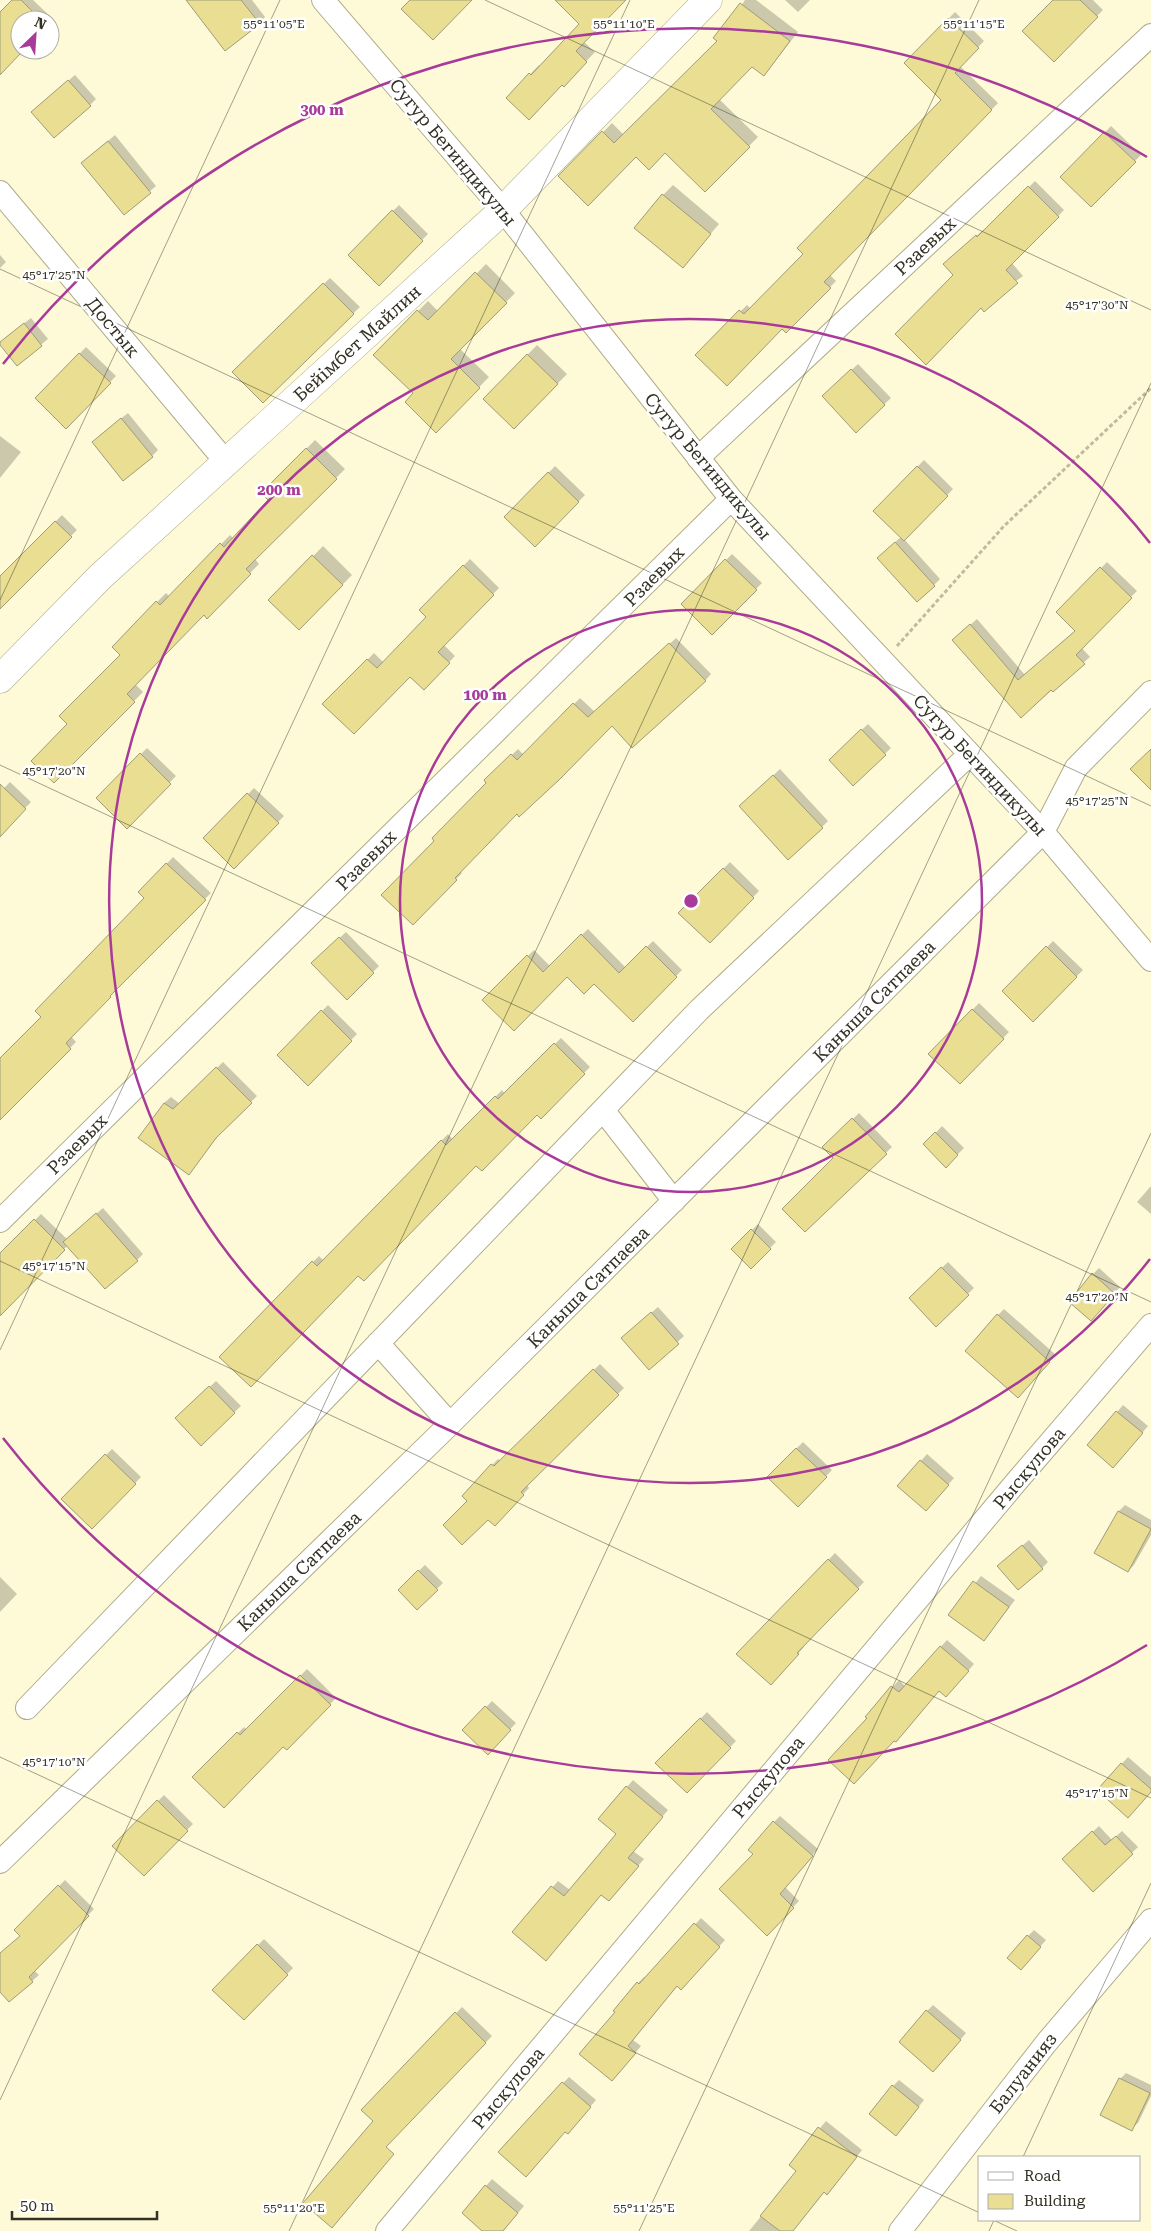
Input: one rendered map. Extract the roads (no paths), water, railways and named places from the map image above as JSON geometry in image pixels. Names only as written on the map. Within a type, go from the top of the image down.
[{"type":"street","name":"Сугур Бегиндикулы","points":[[324,0],[503,210],[731,499],[1043,832],[1150,955]]},
{"type":"street","name":"Бейімбет Майлин","points":[[0,679],[100,577],[503,210],[708,0]]},
{"type":"street","name":"Рзаевых","points":[[698,458],[1151,35]]},
{"type":"street","name":"Достык","points":[[0,192],[226,462]]},
{"type":"street","name":"Рзаевых","points":[[0,1221],[731,499]]},
{"type":"street","name":"Каныша Сатпаева","points":[[0,1862],[450,1424],[1043,832],[1076,768],[1151,692]]},
{"type":"street","points":[[27,1708],[699,1010],[970,754]]},
{"type":"street","points":[[603,1110],[674,1201]]},
{"type":"street","name":"Рыскулова","points":[[387,2231],[1004,1496],[1151,1325]]},
{"type":"street","points":[[378,1342],[450,1424]]},
{"type":"street","name":"Балуанияз","points":[[900,2231],[1047,2042],[1151,1920]]}]
